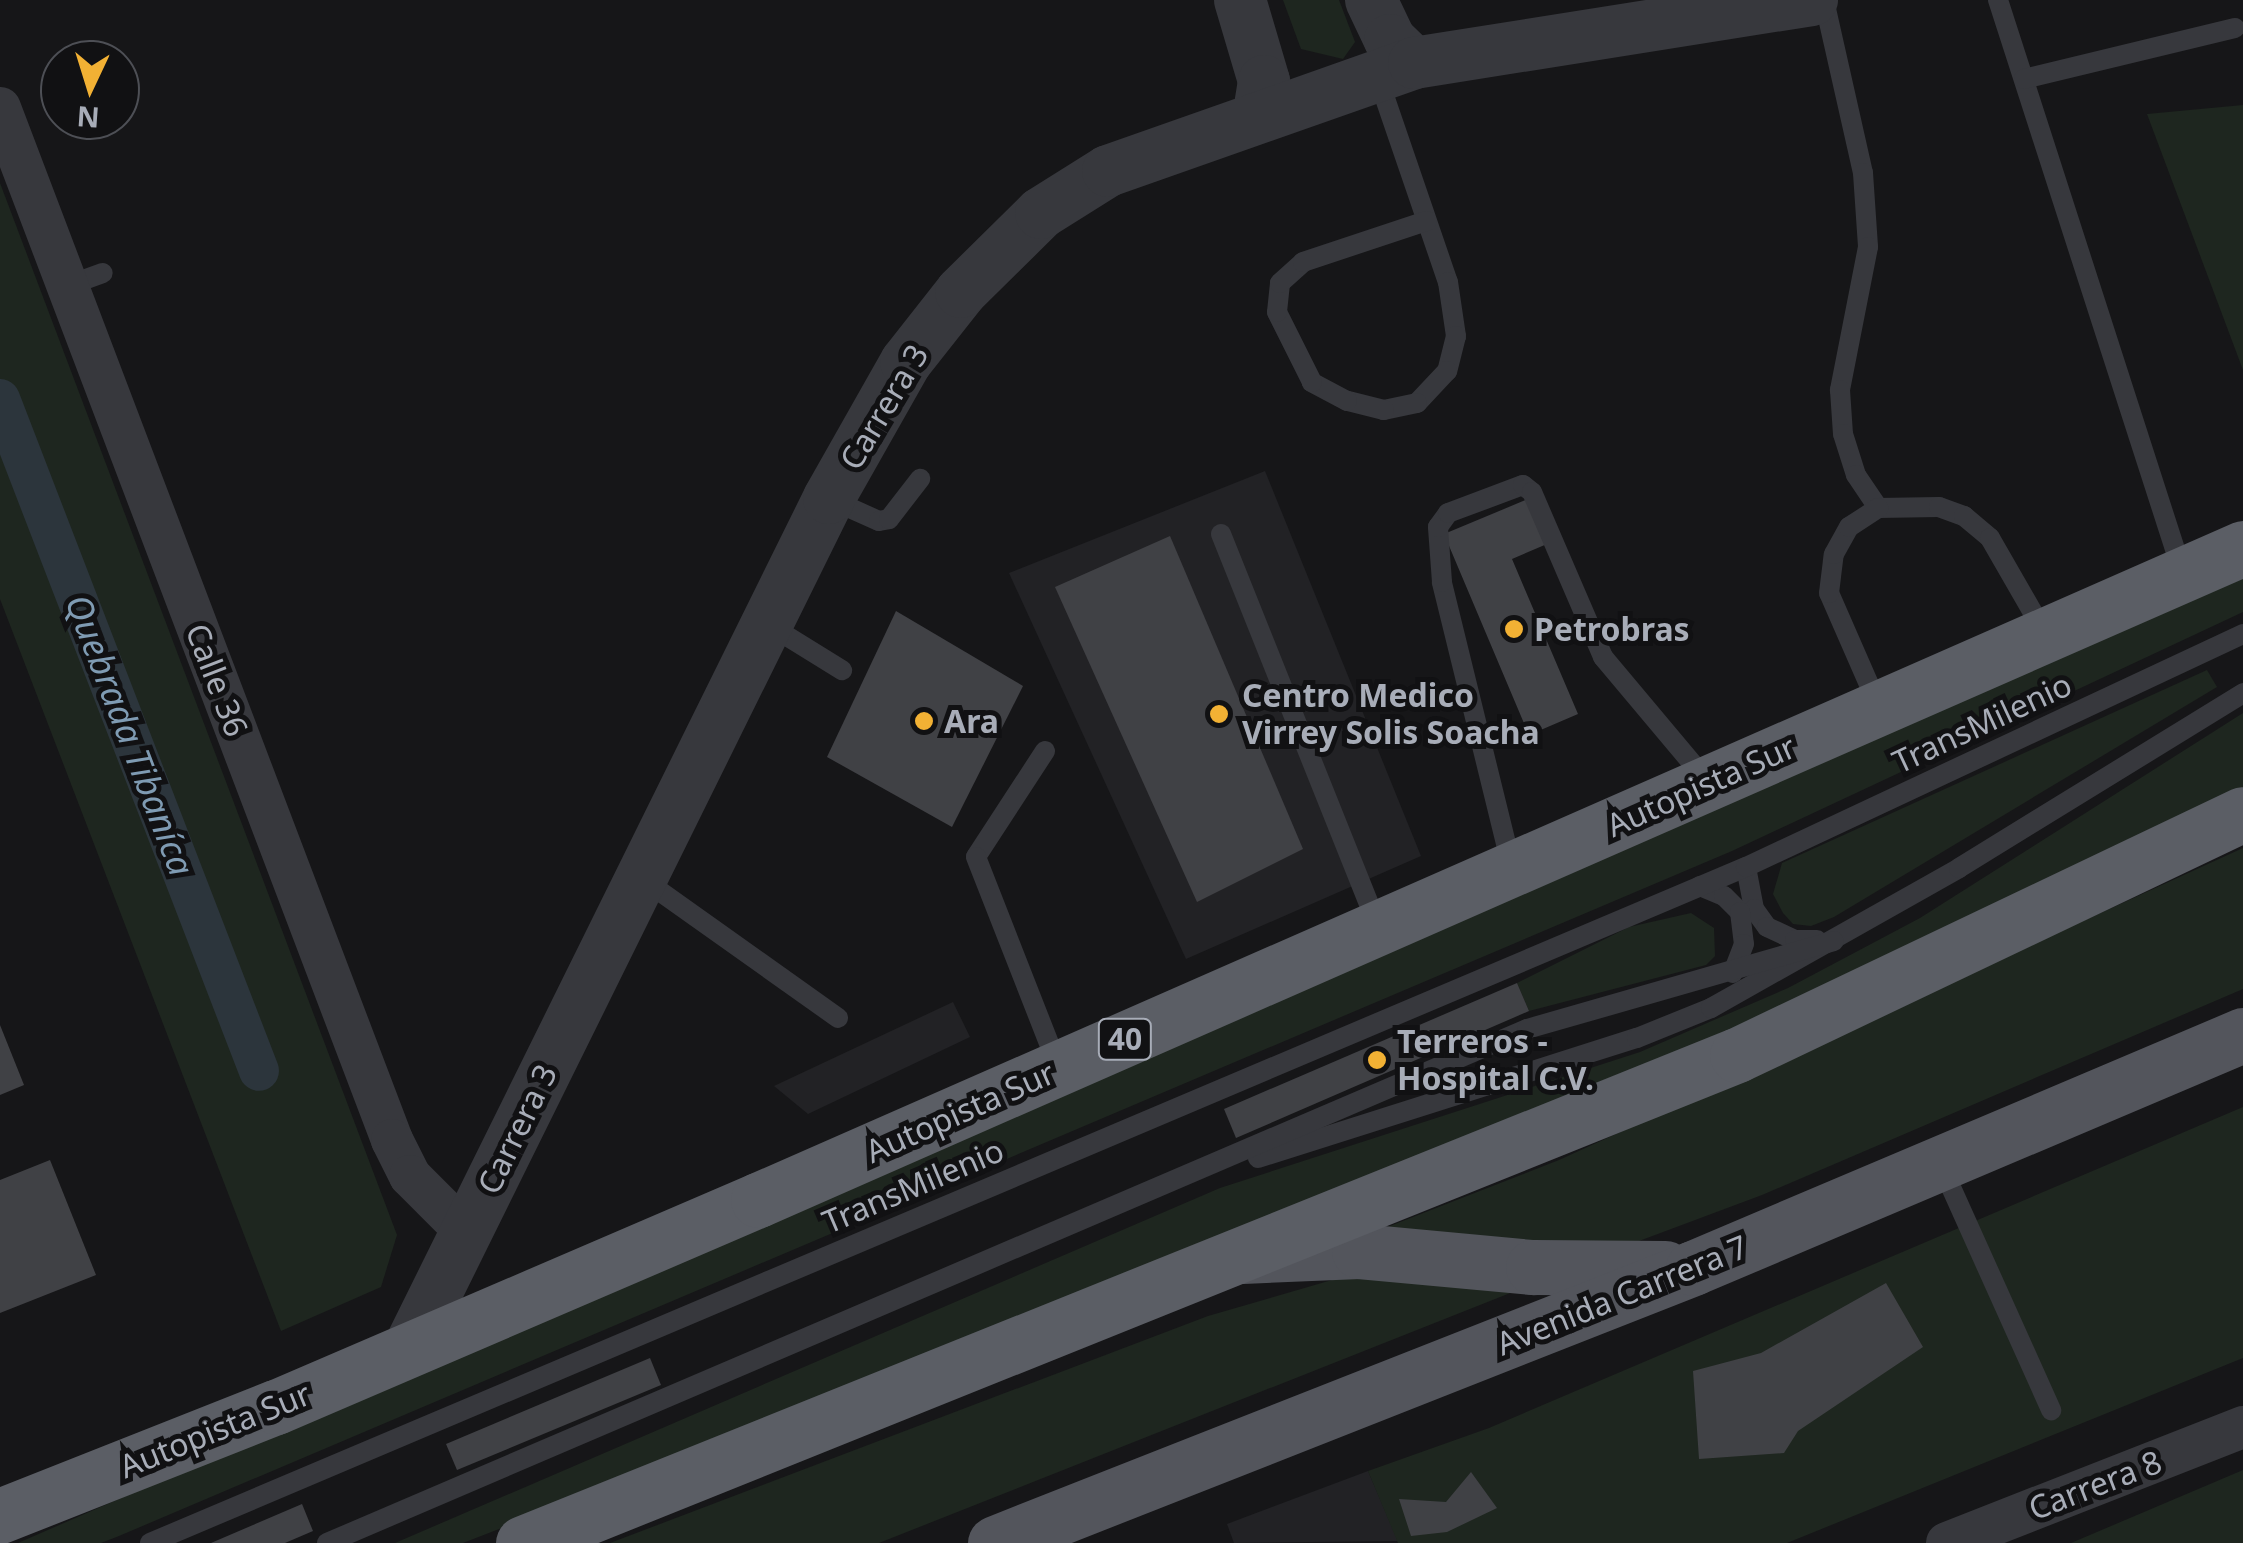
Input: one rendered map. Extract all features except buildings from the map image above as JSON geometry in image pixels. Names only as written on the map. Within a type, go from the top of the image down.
[{"type":"highway","name":"Autopista Sur","points":[[0,1516],[408,1350],[2243,548]]},
{"type":"highway","points":[[524,1543],[1737,1056],[2243,814]]},
{"type":"main road","name":"Avenida Carrera 7","points":[[995,1543],[1693,1268],[2243,1034]]},
{"type":"main road","points":[[1233,1257],[1359,1252],[1517,1266],[1693,1268]]},
{"type":"street","points":[[1240,0],[1262,69],[1259,114]]},
{"type":"street","points":[[1371,0],[1390,40],[1396,69]]},
{"type":"street","name":"Carrera 3","points":[[408,1350],[829,498],[906,362],[962,292],[1041,213],[1108,171],[1259,114],[1396,69],[1812,0]]},
{"type":"street","name":"Calle 36","points":[[0,108],[85,279],[392,1140],[410,1176],[466,1232]]},
{"type":"street","name":"Carrera 8","points":[[1947,1543],[2243,1428]]},
{"type":"lane","points":[[1824,0],[1863,173],[1868,248],[1840,390],[1843,434],[1856,476],[1878,508]]},
{"type":"lane","points":[[1998,0],[2183,574]]},
{"type":"lane","points":[[2024,79],[2235,28]]},
{"type":"lane","points":[[1396,69],[1426,221],[1450,300],[1456,336],[1448,371],[1417,403],[1384,410],[1347,401],[1312,382],[1276,312],[1280,283],[1302,262],[1426,221]]},
{"type":"lane","points":[[829,498],[882,521],[920,479]]},
{"type":"lane","points":[[1512,868],[1442,582],[1438,527],[1448,513],[1523,486],[1532,492],[1603,657],[1708,783]]},
{"type":"lane","points":[[1879,708],[1829,593],[1834,554],[1850,528],[1878,508],[1939,508],[1964,516],[1990,538],[2045,634]]},
{"type":"lane","points":[[1220,534],[1379,928]]},
{"type":"lane","points":[[767,624],[842,670]]},
{"type":"lane","name":"TransMilenio","points":[[150,1543],[1746,867],[2243,634]]},
{"type":"lane","points":[[1146,1193],[1637,1038],[1711,1008],[1834,941],[2243,693]]},
{"type":"lane","points":[[1045,751],[976,858],[1059,1068]]},
{"type":"lane","points":[[1746,867],[1754,908],[1768,927],[1795,940],[1834,941]]},
{"type":"lane","points":[[641,879],[838,1018]]},
{"type":"lane","points":[[1700,886],[1724,896],[1740,912],[1745,931],[1737,967],[1711,1008]]},
{"type":"lane","points":[[328,1543],[1528,1029],[1834,941]]},
{"type":"lane","points":[[1940,1163],[2051,1410]]},
{"type":"shaded area","points":[[1283,0],[1339,0],[1355,42],[1343,59],[1301,49]]},
{"type":"shaded area","points":[[2243,105],[2243,370],[2147,114]]},
{"type":"shaded area","points":[[0,183],[397,1235],[381,1287],[281,1331],[0,599]]},
{"type":"shaded area","name":"Centro Medico Virrey Solis Soacha","points":[[1265,471],[1421,856],[1186,959],[1009,573]]},
{"type":"shaded area","points":[[2243,573],[2243,612],[1732,851],[119,1536],[101,1543],[18,1543]]},
{"type":"shaded area","points":[[2207,670],[2217,687],[1834,917],[1811,926],[1793,924],[1783,913],[1773,894],[1782,863]]},
{"type":"shaded area","points":[[2243,713],[2243,792],[1828,988],[1062,1310],[463,1543],[395,1543],[1220,1188],[1640,1052],[1788,988],[1920,918]]},
{"type":"shaded area","points":[[2243,848],[2243,989],[1762,1195],[1639,1241],[1574,1251],[1372,1233],[1559,1160]]},
{"type":"shaded area","points":[[1691,913],[1714,928],[1715,956],[1706,965],[1529,1011],[1517,983],[1629,927]]},
{"type":"shaded area","points":[[953,1002],[970,1037],[808,1114],[774,1086]]},
{"type":"shaded area","points":[[2243,1107],[2243,1358],[1787,1543],[1398,1543],[1368,1471],[1489,1428]]},
{"type":"shaded area","points":[[1363,1271],[1543,1280],[879,1543],[610,1543],[1208,1316]]},
{"type":"shaded area","points":[[2243,1470],[2243,1543],[2071,1543]]},
{"type":"shaded area","points":[[1368,1471],[1398,1541],[1234,1543],[1227,1524]]},
{"type":"waterway","name":"Quebrada Tibaníca","points":[[0,399],[259,1071]]},
{"type":"place","name":"Petrobras","points":[[1514,629]]},
{"type":"place","name":"Centro Medico Virrey Solis Soacha","points":[[1219,714]]},
{"type":"place","name":"Ara","points":[[924,721]]},
{"type":"place","name":"Terreros - Hospital C.V.","points":[[1377,1060]]}]
